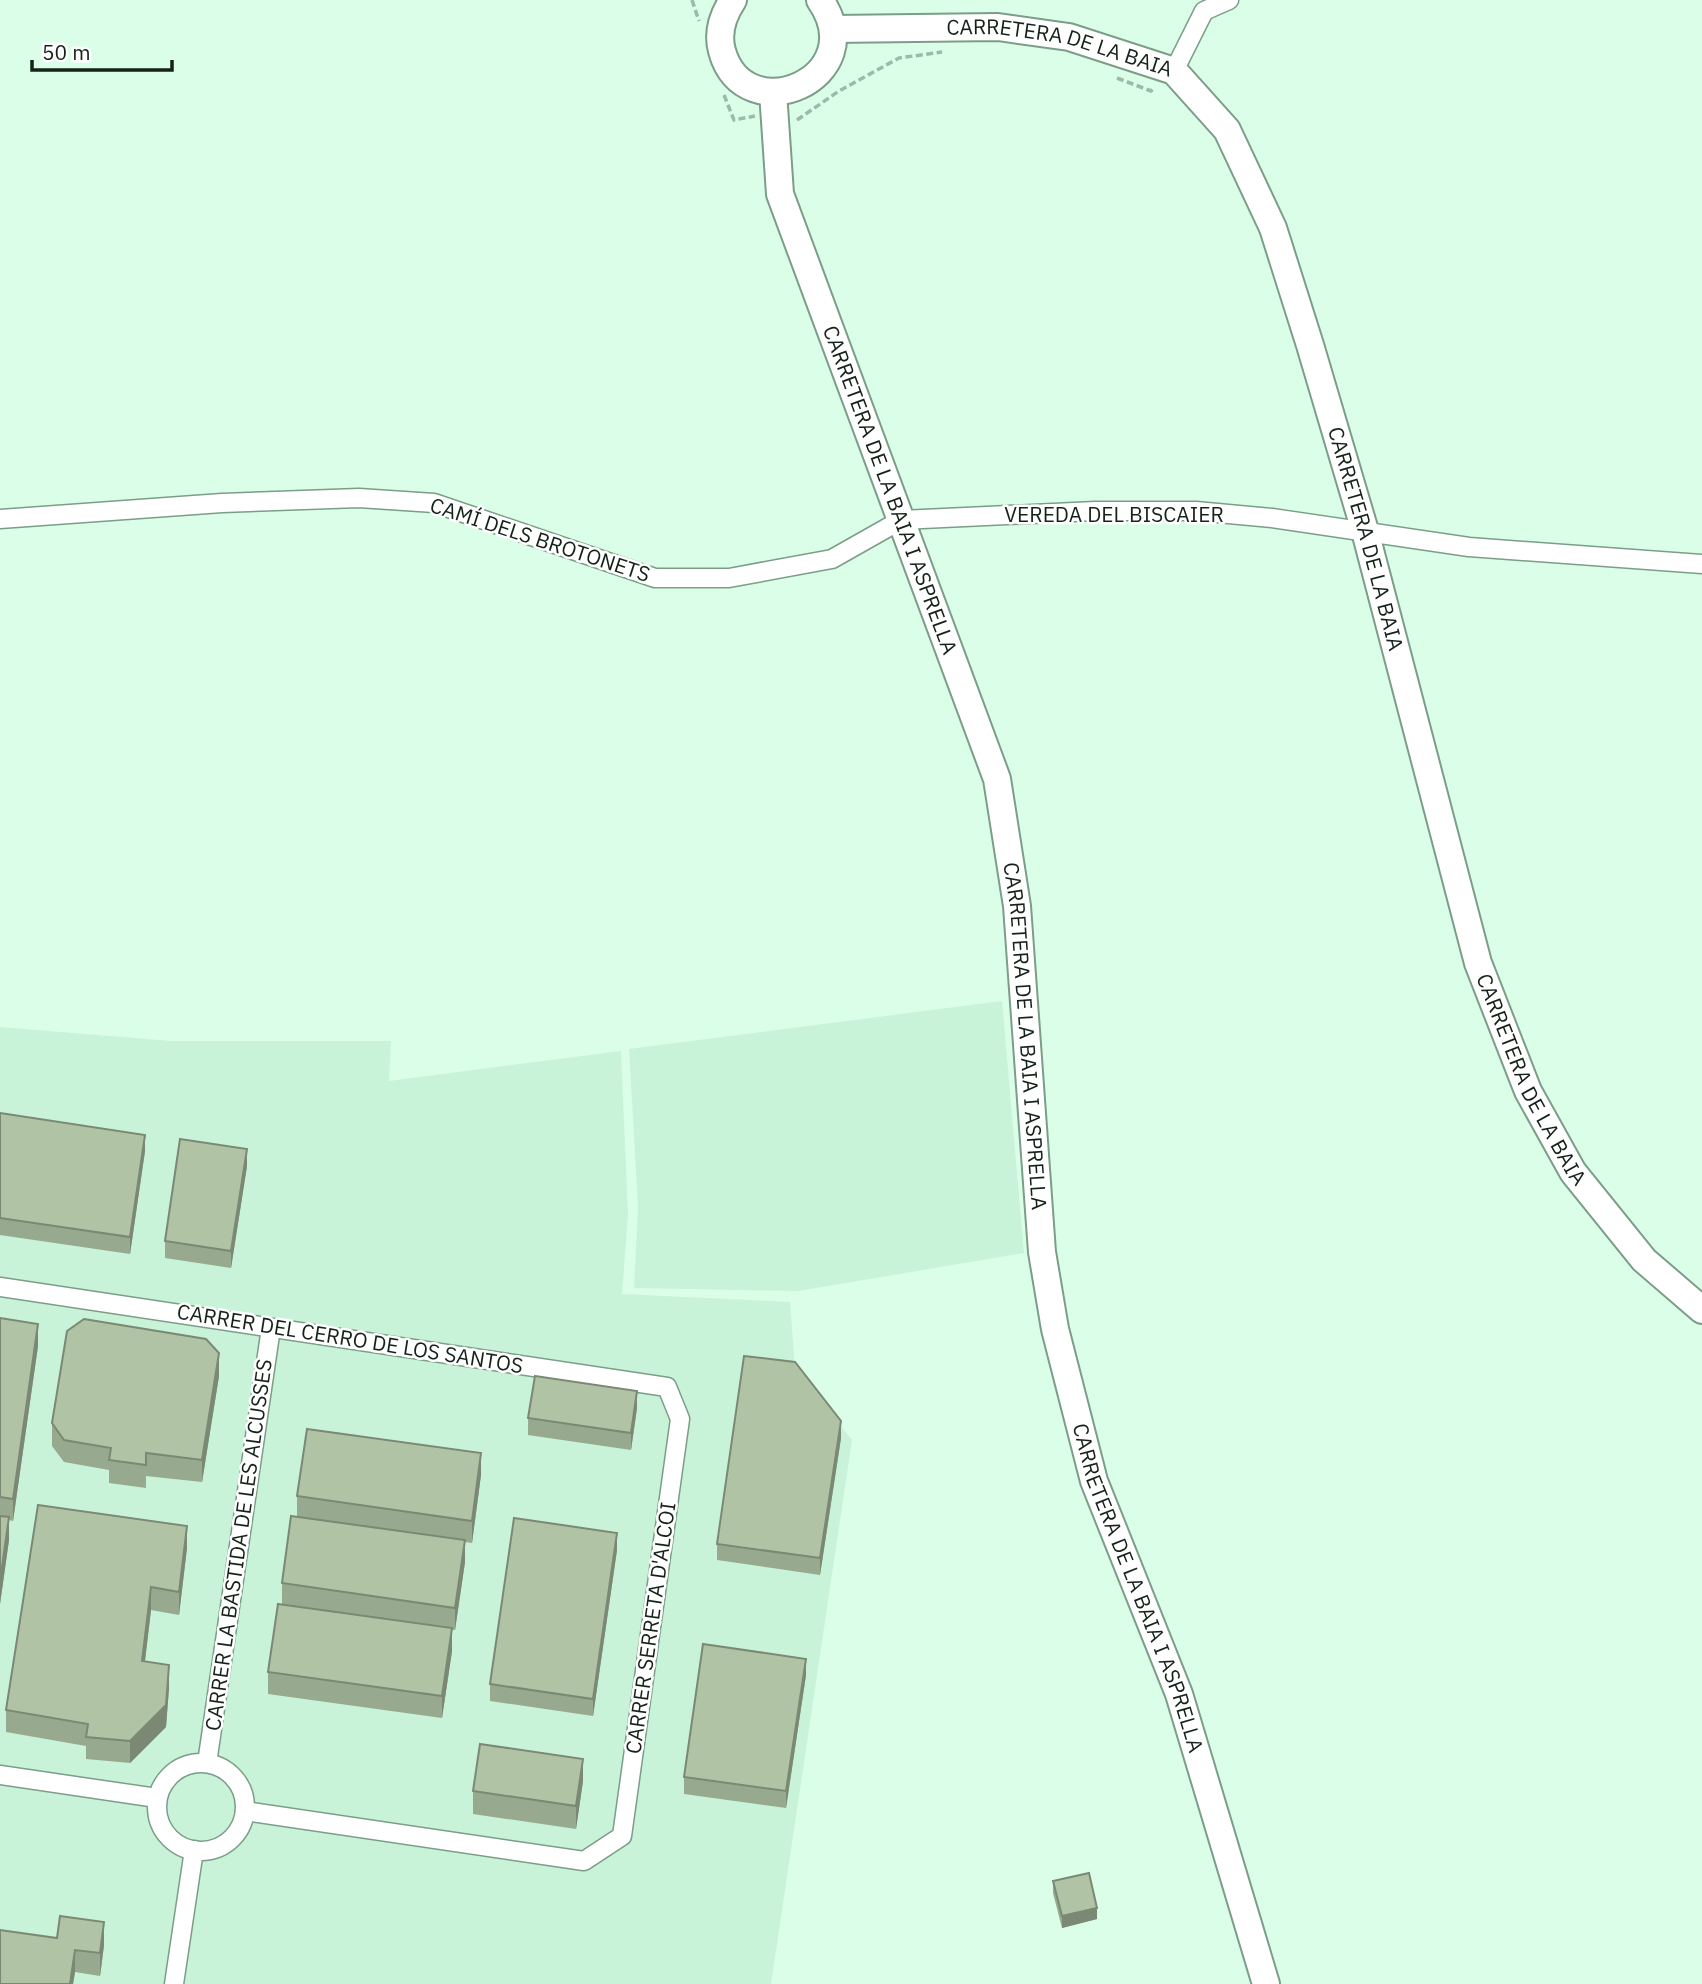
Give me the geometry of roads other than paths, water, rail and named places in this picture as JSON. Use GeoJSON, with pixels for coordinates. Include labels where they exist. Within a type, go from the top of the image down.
{"type":"FeatureCollection","features":[{"type":"Feature","properties":{"kind":"main road"},"geometry":{"type":"LineString","coordinates":[[732,1],[723,19],[720,36],[724,57],[745,83],[773,92],[794,90],[809,82],[821,71],[830,56],[833,29],[820,0]]}},
{"type":"Feature","properties":{"kind":"main road","name":"CARRETERA DE LA BAIA"},"geometry":{"type":"LineString","coordinates":[[833,29],[998,27],[1069,37],[1174,71],[1227,130],[1273,228],[1365,531],[1478,963],[1528,1091],[1573,1172],[1644,1260],[1702,1310]]}},
{"type":"Feature","properties":{"kind":"main road","name":"CARRETERA DE LA BAIA I ASPRELLA"},"geometry":{"type":"LineString","coordinates":[[773,92],[780,194],[997,779],[1017,906],[1042,1252],[1055,1329],[1094,1481],[1154,1627],[1202,1763],[1266,1984]]}},
{"type":"Feature","properties":{"kind":"street"},"geometry":{"type":"LineString","coordinates":[[1174,71],[1204,11],[1229,0]]}},
{"type":"Feature","properties":{"kind":"street","name":"CAMÍ DELS BROTONETS"},"geometry":{"type":"LineString","coordinates":[[0,519],[231,502],[359,498],[434,503],[655,578],[729,578],[832,559],[901,520]]}},
{"type":"Feature","properties":{"kind":"street","name":"VEREDA DEL BISCAIER"},"geometry":{"type":"LineString","coordinates":[[901,520],[1083,512],[1196,511],[1365,531],[1469,547],[1702,564]]}},
{"type":"Feature","properties":{"kind":"street","name":"CARRER DEL CERRO DE LOS SANTOS"},"geometry":{"type":"LineString","coordinates":[[0,1286],[667,1387],[680,1419]]}},
{"type":"Feature","properties":{"kind":"street","name":"CARRER LA BASTIDA DE LES ALCUSSES"},"geometry":{"type":"LineString","coordinates":[[206,1763],[271,1328]]}},
{"type":"Feature","properties":{"kind":"street","name":"CARRER SERRETA D'ALCOI"},"geometry":{"type":"LineString","coordinates":[[245,1811],[584,1861],[621,1836],[680,1419]]}},
{"type":"Feature","properties":{"kind":"street"},"geometry":{"type":"LineString","coordinates":[[206,1763],[222,1768],[234,1778],[244,1794],[245,1811],[240,1827],[228,1842],[213,1849],[194,1850],[168,1836],[158,1819],[157,1798],[168,1777],[186,1765],[206,1763]]}},
{"type":"Feature","properties":{"kind":"street"},"geometry":{"type":"LineString","coordinates":[[0,1775],[157,1798]]}},
{"type":"Feature","properties":{"kind":"street"},"geometry":{"type":"LineString","coordinates":[[174,1984],[194,1850]]}}]}
